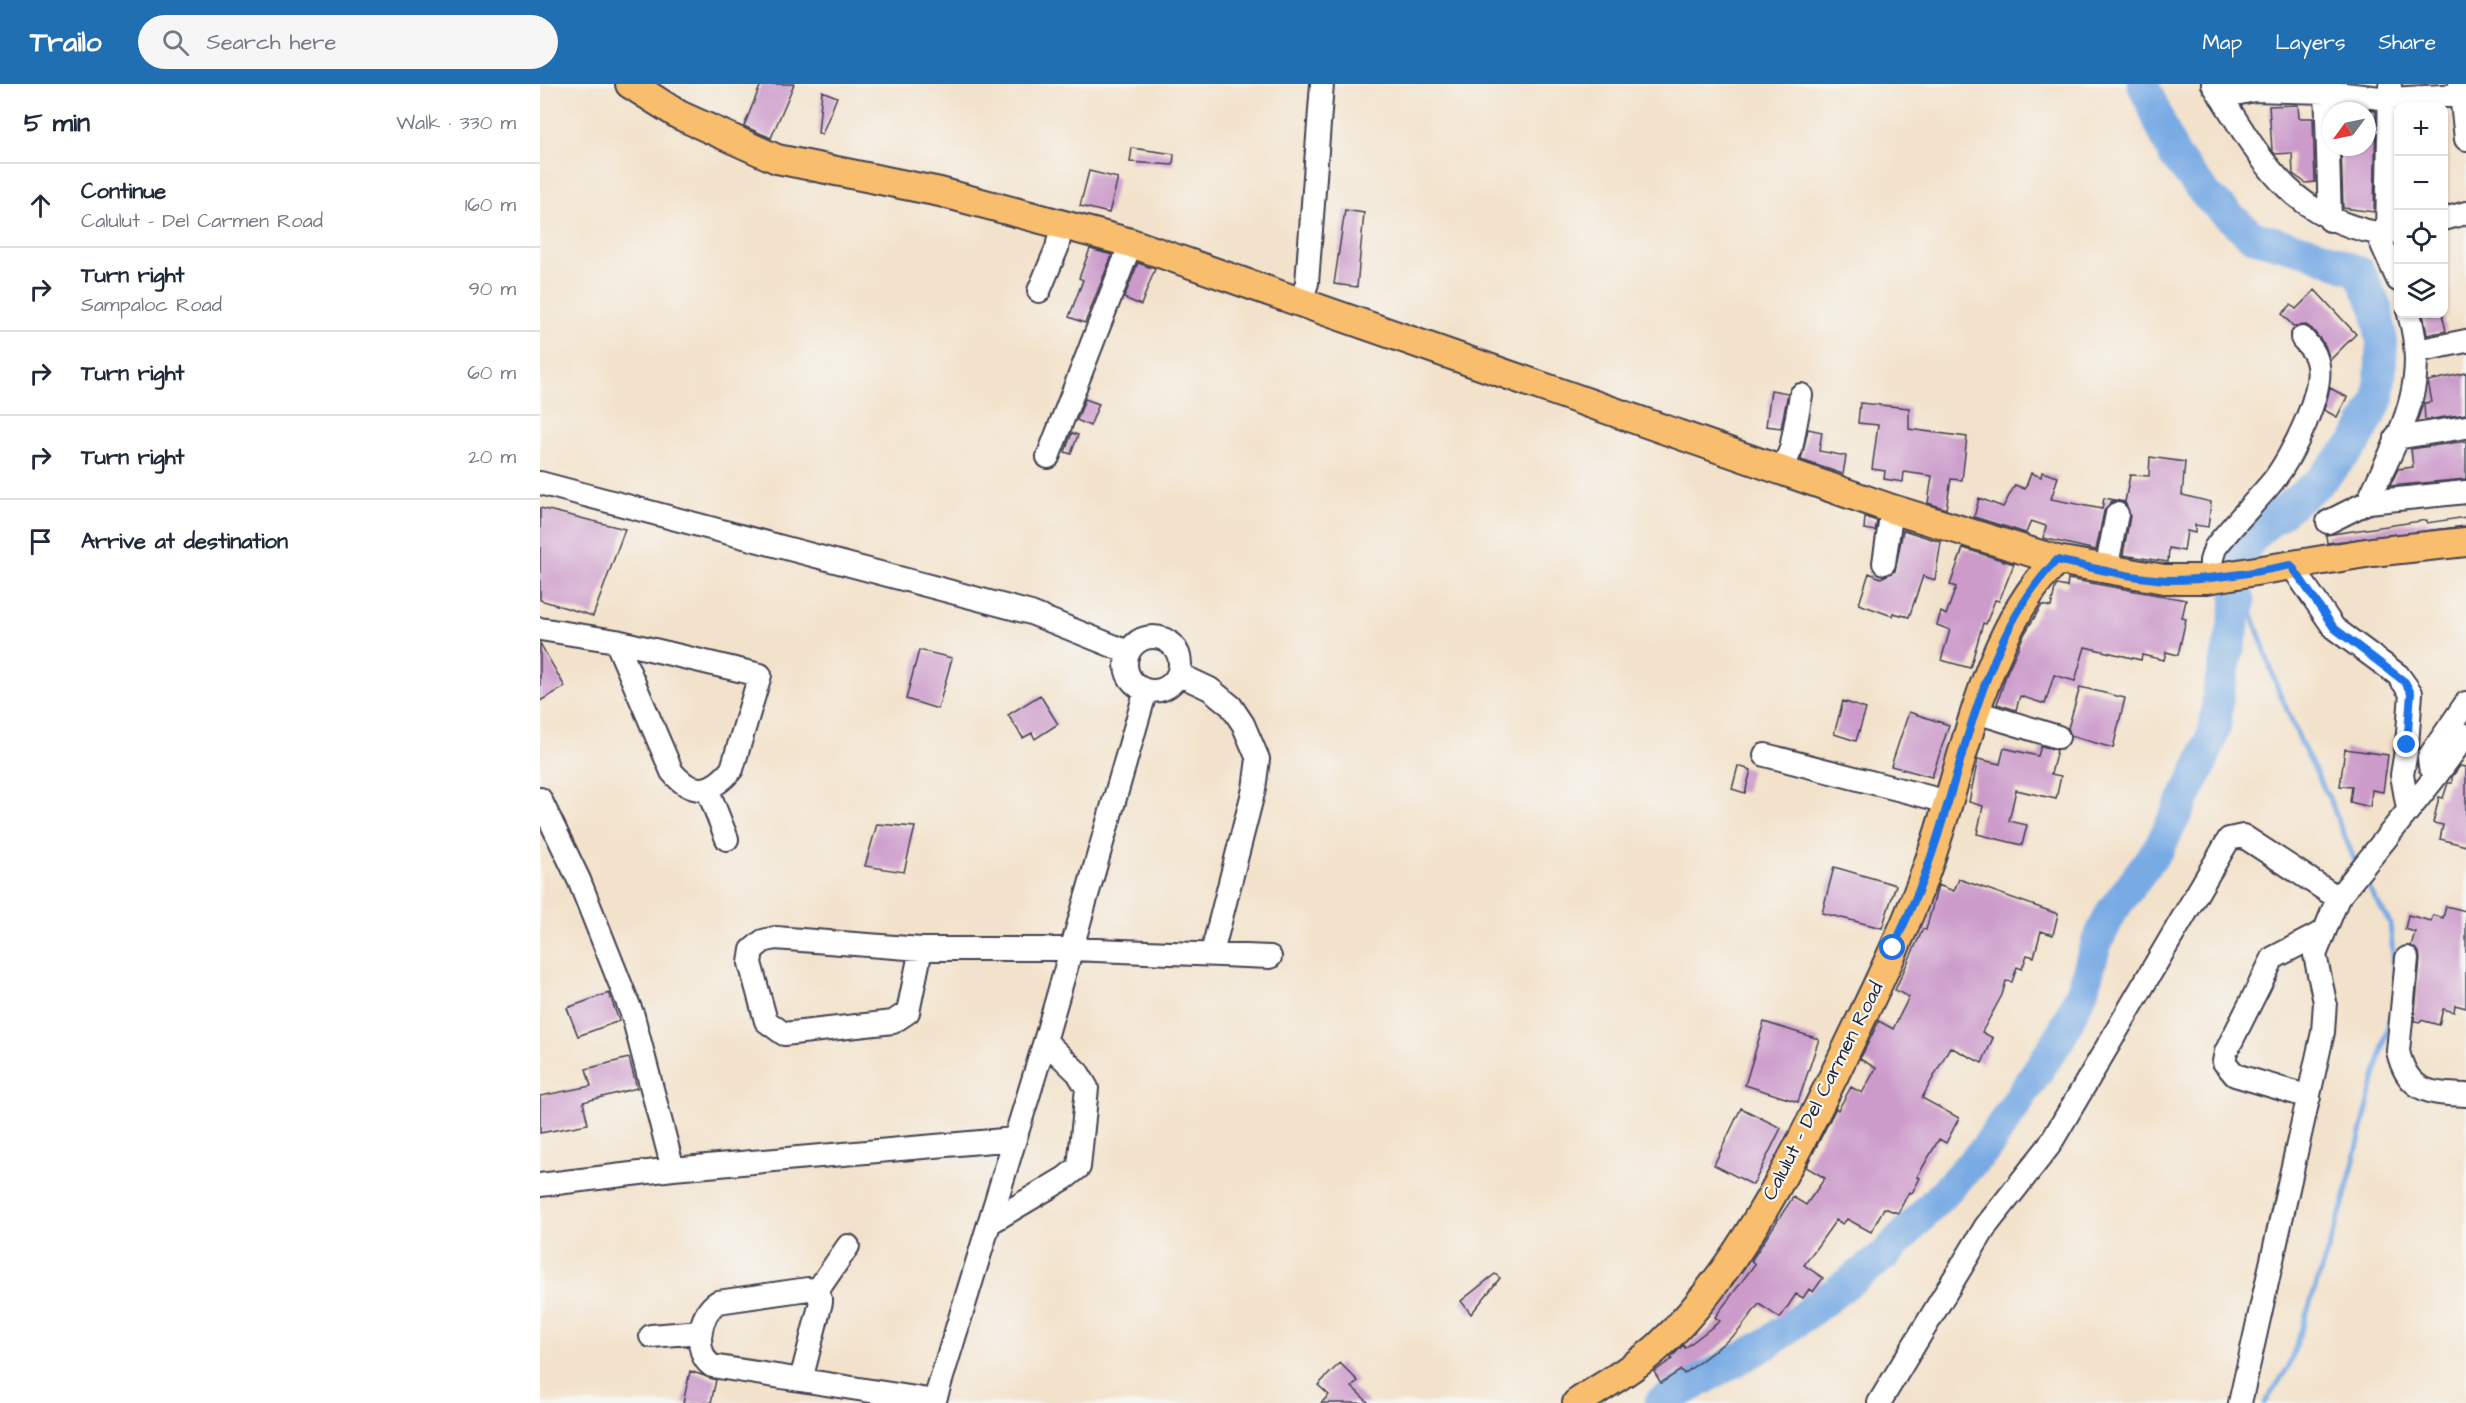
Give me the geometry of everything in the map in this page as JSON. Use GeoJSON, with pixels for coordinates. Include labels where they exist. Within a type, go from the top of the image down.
{"type":"FeatureCollection","features":[{"type":"Feature","properties":{"kind":"main road"},"geometry":{"type":"LineString","coordinates":[[630,84],[679,115],[777,159],[940,192],[1131,243],[1892,508],[2057,560],[2164,579],[2215,578],[2291,565],[2466,542]]}},
{"type":"Feature","properties":{"kind":"main road","name":"Calulut - Del Carmen Road"},"geometry":{"type":"LineString","coordinates":[[1577,1403],[1658,1347],[1712,1286],[1790,1164],[1868,1005],[1927,869],[1976,712],[1997,656],[2021,603],[2057,560]]}},
{"type":"Feature","properties":{"kind":"street"},"geometry":{"type":"LineString","coordinates":[[1301,302],[1307,283],[1322,84]]}},
{"type":"Feature","properties":{"kind":"street"},"geometry":{"type":"LineString","coordinates":[[2388,233],[2330,220],[2305,203],[2279,180],[2246,138],[2217,91],[2254,87],[2390,92],[2460,89],[2466,139]]}},
{"type":"Feature","properties":{"kind":"street"},"geometry":{"type":"LineString","coordinates":[[2326,88],[2330,220]]}},
{"type":"Feature","properties":{"kind":"street"},"geometry":{"type":"LineString","coordinates":[[2390,92],[2388,233],[2395,264]]}},
{"type":"Feature","properties":{"kind":"street"},"geometry":{"type":"LineString","coordinates":[[2448,218],[2466,213]]}},
{"type":"Feature","properties":{"kind":"street"},"geometry":{"type":"LineString","coordinates":[[1039,291],[1057,248],[1062,224]]}},
{"type":"Feature","properties":{"kind":"street"},"geometry":{"type":"LineString","coordinates":[[1048,457],[1131,243]]}},
{"type":"Feature","properties":{"kind":"street"},"geometry":{"type":"LineString","coordinates":[[2368,502],[2411,405],[2417,378],[2417,351],[2410,318]]}},
{"type":"Feature","properties":{"kind":"street"},"geometry":{"type":"LineString","coordinates":[[2215,578],[2211,561],[2216,548],[2283,467],[2305,420],[2318,375],[2315,355],[2302,338]]}},
{"type":"Feature","properties":{"kind":"street"},"geometry":{"type":"LineString","coordinates":[[2417,351],[2466,341]]}},
{"type":"Feature","properties":{"kind":"street"},"geometry":{"type":"LineString","coordinates":[[1782,470],[1791,449],[1801,395]]}},
{"type":"Feature","properties":{"kind":"street"},"geometry":{"type":"LineString","coordinates":[[2396,438],[2466,427]]}},
{"type":"Feature","properties":{"kind":"street"},"geometry":{"type":"LineString","coordinates":[[540,483],[1021,610],[1128,652]]}},
{"type":"Feature","properties":{"kind":"street"},"geometry":{"type":"LineString","coordinates":[[2328,522],[2368,502],[2466,492]]}},
{"type":"Feature","properties":{"kind":"street"},"geometry":{"type":"LineString","coordinates":[[1884,563],[1892,508]]}},
{"type":"Feature","properties":{"kind":"street"},"geometry":{"type":"LineString","coordinates":[[2106,570],[2117,514]]}},
{"type":"Feature","properties":{"kind":"street"},"geometry":{"type":"LineString","coordinates":[[2291,565],[2334,628],[2398,675],[2411,693],[2402,775],[2407,811]]}},
{"type":"Feature","properties":{"kind":"street"},"geometry":{"type":"LineString","coordinates":[[540,629],[616,641],[760,675],[732,769],[723,780],[707,788],[694,789],[682,784],[672,772],[616,641]]}},
{"type":"Feature","properties":{"kind":"street"},"geometry":{"type":"LineString","coordinates":[[1150,636],[1164,639],[1175,647],[1180,661],[1178,674],[1170,685],[1159,690],[1146,690],[1133,682],[1126,668],[1128,652],[1137,641],[1150,636]]}},
{"type":"Feature","properties":{"kind":"street"},"geometry":{"type":"LineString","coordinates":[[1178,674],[1210,689],[1231,706],[1243,724],[1258,759],[1254,789],[1212,952]]}},
{"type":"Feature","properties":{"kind":"street"},"geometry":{"type":"LineString","coordinates":[[801,1380],[821,1302],[817,1292],[808,1289],[718,1302],[709,1310],[701,1332],[700,1351],[704,1360],[712,1366],[935,1402],[1045,1041],[1146,690]]}},
{"type":"Feature","properties":{"kind":"street"},"geometry":{"type":"LineString","coordinates":[[2436,776],[2430,766],[2430,757],[2466,703]]}},
{"type":"Feature","properties":{"kind":"street"},"geometry":{"type":"LineString","coordinates":[[1976,712],[2058,737]]}},
{"type":"Feature","properties":{"kind":"street"},"geometry":{"type":"LineString","coordinates":[[2240,1403],[2324,1032],[2325,1002],[2315,955],[2323,932],[2342,894],[2466,735]]}},
{"type":"Feature","properties":{"kind":"street"},"geometry":{"type":"LineString","coordinates":[[1765,755],[1948,802]]}},
{"type":"Feature","properties":{"kind":"street"},"geometry":{"type":"LineString","coordinates":[[707,788],[727,839]]}},
{"type":"Feature","properties":{"kind":"street"},"geometry":{"type":"LineString","coordinates":[[540,799],[579,880],[633,1016],[673,1169]]}},
{"type":"Feature","properties":{"kind":"street"},"geometry":{"type":"LineString","coordinates":[[1880,1403],[1986,1226],[2049,1146],[2229,839],[2244,836],[2342,894]]}},
{"type":"Feature","properties":{"kind":"street"},"geometry":{"type":"LineString","coordinates":[[2309,1097],[2235,1075],[2224,1062],[2226,1052],[2273,958],[2323,932]]}},
{"type":"Feature","properties":{"kind":"street"},"geometry":{"type":"LineString","coordinates":[[921,949],[909,1012],[902,1018],[893,1022],[784,1034],[766,1022],[750,963],[742,947],[775,938],[921,949],[1212,952],[1270,957]]}},
{"type":"Feature","properties":{"kind":"street"},"geometry":{"type":"LineString","coordinates":[[2407,958],[2398,1051],[2401,1065],[2411,1080],[2430,1094],[2466,1095]]}},
{"type":"Feature","properties":{"kind":"street"},"geometry":{"type":"LineString","coordinates":[[991,1222],[1065,1178],[1079,1167],[1086,1088],[1078,1072],[1045,1041]]}},
{"type":"Feature","properties":{"kind":"street"},"geometry":{"type":"LineString","coordinates":[[540,1185],[673,1169],[1015,1139]]}},
{"type":"Feature","properties":{"kind":"street"},"geometry":{"type":"LineString","coordinates":[[817,1292],[848,1246]]}},
{"type":"Feature","properties":{"kind":"street"},"geometry":{"type":"LineString","coordinates":[[651,1335],[701,1332]]}},
{"type":"Feature","properties":{"kind":"building"},"geometry":{"type":"Polygon","coordinates":[[[761,84],[794,84],[771,138],[744,126],[761,84]]]}},
{"type":"Feature","properties":{"kind":"building"},"geometry":{"type":"Polygon","coordinates":[[[822,91],[837,97],[822,134],[818,133],[822,91]]]}},
{"type":"Feature","properties":{"kind":"building"},"geometry":{"type":"Polygon","coordinates":[[[2298,105],[2299,118],[2313,118],[2315,182],[2306,183],[2293,174],[2292,153],[2275,154],[2272,150],[2269,106],[2298,105]]]}},
{"type":"Feature","properties":{"kind":"building"},"geometry":{"type":"Polygon","coordinates":[[[1132,148],[1174,154],[1173,165],[1130,162],[1132,148]]]}},
{"type":"Feature","properties":{"kind":"building"},"geometry":{"type":"Polygon","coordinates":[[[2341,156],[2375,156],[2374,212],[2343,208],[2341,156]]]}},
{"type":"Feature","properties":{"kind":"building"},"geometry":{"type":"Polygon","coordinates":[[[1089,171],[1118,178],[1109,213],[1080,206],[1089,171]]]}},
{"type":"Feature","properties":{"kind":"building"},"geometry":{"type":"Polygon","coordinates":[[[1345,210],[1364,213],[1357,287],[1334,284],[1345,210]]]}},
{"type":"Feature","properties":{"kind":"building"},"geometry":{"type":"Polygon","coordinates":[[[1090,249],[1112,255],[1085,323],[1069,317],[1083,280],[1079,278],[1090,249]]]}},
{"type":"Feature","properties":{"kind":"building"},"geometry":{"type":"Polygon","coordinates":[[[1138,263],[1155,269],[1141,305],[1124,298],[1138,263]]]}},
{"type":"Feature","properties":{"kind":"building"},"geometry":{"type":"Polygon","coordinates":[[[2315,290],[2356,334],[2330,360],[2325,345],[2312,329],[2306,325],[2293,326],[2282,314],[2291,305],[2296,309],[2315,290]]]}},
{"type":"Feature","properties":{"kind":"building"},"geometry":{"type":"Polygon","coordinates":[[[2424,318],[2443,318],[2446,331],[2427,335],[2424,318]]]}},
{"type":"Feature","properties":{"kind":"building"},"geometry":{"type":"Polygon","coordinates":[[[2466,373],[2466,414],[2425,420],[2424,403],[2432,402],[2428,381],[2466,373]]]}},
{"type":"Feature","properties":{"kind":"building"},"geometry":{"type":"Polygon","coordinates":[[[2330,388],[2347,397],[2337,417],[2324,410],[2330,388]]]}},
{"type":"Feature","properties":{"kind":"building"},"geometry":{"type":"Polygon","coordinates":[[[1771,390],[1788,393],[1781,428],[1766,426],[1771,390]]]}},
{"type":"Feature","properties":{"kind":"building"},"geometry":{"type":"Polygon","coordinates":[[[1085,399],[1099,404],[1090,426],[1077,420],[1085,399]]]}},
{"type":"Feature","properties":{"kind":"building"},"geometry":{"type":"Polygon","coordinates":[[[1860,403],[1909,408],[1909,429],[1967,437],[1962,480],[1951,479],[1946,509],[1928,503],[1932,476],[1904,472],[1903,482],[1884,479],[1885,471],[1872,469],[1878,425],[1858,423],[1860,403]]]}},
{"type":"Feature","properties":{"kind":"building"},"geometry":{"type":"Polygon","coordinates":[[[1808,429],[1822,432],[1819,451],[1846,456],[1843,474],[1801,460],[1808,429]]]}},
{"type":"Feature","properties":{"kind":"building"},"geometry":{"type":"Polygon","coordinates":[[[1072,433],[1078,435],[1071,454],[1065,452],[1072,433]]]}},
{"type":"Feature","properties":{"kind":"building"},"geometry":{"type":"Polygon","coordinates":[[[2466,441],[2466,479],[2390,486],[2398,469],[2413,467],[2411,449],[2466,441]]]}},
{"type":"Feature","properties":{"kind":"building"},"geometry":{"type":"Polygon","coordinates":[[[2150,457],[2185,462],[2182,495],[2211,502],[2208,527],[2195,525],[2195,533],[2187,531],[2184,551],[2169,548],[2168,562],[2123,555],[2130,516],[2126,504],[2120,501],[2125,502],[2130,475],[2149,476],[2150,457]]]}},
{"type":"Feature","properties":{"kind":"building"},"geometry":{"type":"Polygon","coordinates":[[[2042,472],[2058,477],[2051,499],[2102,509],[2104,498],[2120,501],[2112,501],[2104,511],[2096,550],[2043,538],[2046,526],[2031,521],[2026,533],[1974,517],[1979,498],[2003,507],[2015,485],[2025,489],[2031,473],[2041,477],[2042,472]]]}},
{"type":"Feature","properties":{"kind":"building"},"geometry":{"type":"Polygon","coordinates":[[[540,508],[625,529],[593,616],[540,600],[540,508]]]}},
{"type":"Feature","properties":{"kind":"building"},"geometry":{"type":"Polygon","coordinates":[[[1865,517],[1877,521],[1875,531],[1864,529],[1865,517]]]}},
{"type":"Feature","properties":{"kind":"building"},"geometry":{"type":"Polygon","coordinates":[[[2466,517],[2466,526],[2327,543],[2326,535],[2427,520],[2427,523],[2466,517]]]}},
{"type":"Feature","properties":{"kind":"building"},"geometry":{"type":"Polygon","coordinates":[[[1903,530],[1941,542],[1935,580],[1923,576],[1909,617],[1893,613],[1892,616],[1859,604],[1869,573],[1881,578],[1895,571],[1903,530]]]}},
{"type":"Feature","properties":{"kind":"building"},"geometry":{"type":"Polygon","coordinates":[[[1963,548],[2014,564],[1999,601],[1995,600],[1986,624],[1983,623],[1970,668],[1941,660],[1950,630],[1937,625],[1941,612],[1946,615],[1956,587],[1950,585],[1963,548]]]}},
{"type":"Feature","properties":{"kind":"building"},"geometry":{"type":"Polygon","coordinates":[[[2068,579],[2186,600],[2182,618],[2186,619],[2178,655],[2166,652],[2164,660],[2142,655],[2141,660],[2085,647],[2075,681],[2054,675],[2045,704],[2020,696],[2016,710],[1997,704],[2007,672],[2025,633],[2042,605],[2051,607],[2057,585],[2067,587],[2068,579]]]}},
{"type":"Feature","properties":{"kind":"building"},"geometry":{"type":"Polygon","coordinates":[[[540,643],[565,687],[540,701],[540,643]]]}},
{"type":"Feature","properties":{"kind":"building"},"geometry":{"type":"Polygon","coordinates":[[[919,650],[952,658],[938,709],[906,699],[919,650]]]}},
{"type":"Feature","properties":{"kind":"building"},"geometry":{"type":"Polygon","coordinates":[[[2080,687],[2125,698],[2113,748],[2071,736],[2068,728],[2080,687]]]}},
{"type":"Feature","properties":{"kind":"building"},"geometry":{"type":"Polygon","coordinates":[[[1040,695],[1058,724],[1035,739],[1032,733],[1023,738],[1008,715],[1040,695]]]}},
{"type":"Feature","properties":{"kind":"building"},"geometry":{"type":"Polygon","coordinates":[[[1843,701],[1866,709],[1856,741],[1834,734],[1843,701]]]}},
{"type":"Feature","properties":{"kind":"building"},"geometry":{"type":"Polygon","coordinates":[[[1909,712],[1949,725],[1932,777],[1891,766],[1909,712]]]}},
{"type":"Feature","properties":{"kind":"building"},"geometry":{"type":"Polygon","coordinates":[[[2041,746],[2057,750],[2051,774],[2061,776],[2056,799],[2016,790],[2009,821],[2027,825],[2022,845],[1977,834],[1983,806],[1969,802],[1978,759],[2000,764],[2004,748],[2038,756],[2041,746]]]}},
{"type":"Feature","properties":{"kind":"building"},"geometry":{"type":"Polygon","coordinates":[[[2345,749],[2388,755],[2383,792],[2372,790],[2370,807],[2350,802],[2352,787],[2340,786],[2345,749]]]}},
{"type":"Feature","properties":{"kind":"building"},"geometry":{"type":"Polygon","coordinates":[[[1738,766],[1751,770],[1745,793],[1732,789],[1738,766]]]}},
{"type":"Feature","properties":{"kind":"building"},"geometry":{"type":"Polygon","coordinates":[[[2460,766],[2466,767],[2466,846],[2440,839],[2443,825],[2433,823],[2439,797],[2443,798],[2448,783],[2452,783],[2452,777],[2460,766]]]}},
{"type":"Feature","properties":{"kind":"building"},"geometry":{"type":"Polygon","coordinates":[[[877,824],[915,827],[904,872],[865,866],[877,824]]]}},
{"type":"Feature","properties":{"kind":"building"},"geometry":{"type":"Polygon","coordinates":[[[1834,867],[1896,885],[1882,928],[1822,913],[1834,867]]]}},
{"type":"Feature","properties":{"kind":"building"},"geometry":{"type":"Polygon","coordinates":[[[1959,879],[2058,914],[2053,935],[2041,931],[2034,957],[2027,955],[2022,969],[2017,967],[2012,982],[2006,981],[2002,995],[1982,1032],[1993,1038],[1982,1063],[1950,1047],[1922,1098],[1959,1118],[1946,1143],[1939,1139],[1917,1177],[1920,1178],[1912,1193],[1909,1192],[1898,1213],[1884,1208],[1871,1232],[1847,1219],[1843,1224],[1836,1220],[1804,1265],[1823,1278],[1813,1292],[1809,1289],[1803,1298],[1796,1294],[1780,1318],[1759,1304],[1737,1333],[1684,1374],[1681,1370],[1661,1383],[1654,1372],[1672,1359],[1683,1345],[1685,1348],[1720,1321],[1715,1317],[1755,1264],[1751,1261],[1793,1197],[1806,1205],[1825,1178],[1806,1167],[1836,1108],[1838,1110],[1851,1087],[1862,1093],[1876,1068],[1860,1059],[1879,1021],[1893,1029],[1909,997],[1895,990],[1923,929],[1926,930],[1938,885],[1954,891],[1959,879]]]}},
{"type":"Feature","properties":{"kind":"building"},"geometry":{"type":"Polygon","coordinates":[[[2446,906],[2466,911],[2466,1008],[2455,1005],[2454,1012],[2443,1009],[2439,1025],[2421,1020],[2420,1022],[2414,1021],[2420,959],[2419,952],[2411,946],[2415,932],[2405,929],[2408,915],[2431,921],[2433,915],[2443,918],[2446,906]]]}},
{"type":"Feature","properties":{"kind":"building"},"geometry":{"type":"Polygon","coordinates":[[[609,993],[619,1021],[578,1036],[567,1008],[609,993]]]}},
{"type":"Feature","properties":{"kind":"building"},"geometry":{"type":"Polygon","coordinates":[[[1764,1022],[1819,1039],[1798,1102],[1745,1085],[1764,1022]]]}},
{"type":"Feature","properties":{"kind":"building"},"geometry":{"type":"Polygon","coordinates":[[[629,1058],[637,1088],[583,1102],[588,1124],[540,1133],[540,1096],[591,1086],[586,1069],[629,1058]]]}},
{"type":"Feature","properties":{"kind":"building"},"geometry":{"type":"Polygon","coordinates":[[[1741,1108],[1781,1128],[1753,1185],[1714,1165],[1741,1108]]]}},
{"type":"Feature","properties":{"kind":"building"},"geometry":{"type":"Polygon","coordinates":[[[1495,1274],[1500,1278],[1471,1314],[1461,1301],[1495,1274]]]}},
{"type":"Feature","properties":{"kind":"building"},"geometry":{"type":"Polygon","coordinates":[[[1340,1363],[1358,1381],[1352,1387],[1369,1403],[1321,1403],[1329,1395],[1318,1385],[1340,1363]]]}},
{"type":"Feature","properties":{"kind":"building"},"geometry":{"type":"Polygon","coordinates":[[[690,1371],[716,1380],[711,1403],[683,1403],[690,1371]]]}},
{"type":"Feature","properties":{"kind":"waterway"},"geometry":{"type":"LineString","coordinates":[[1660,1403],[1768,1343],[1886,1254],[1987,1147],[2061,1036],[2083,989],[2096,944],[2112,911],[2160,846],[2202,763],[2215,727],[2219,689],[2237,606],[2238,557],[2258,531],[2319,482],[2356,442],[2379,398],[2382,343],[2377,309],[2359,272],[2314,253],[2252,236],[2207,196],[2174,155],[2143,84]]}},
{"type":"Feature","properties":{"kind":"waterway"},"geometry":{"type":"LineString","coordinates":[[2247,581],[2253,599],[2252,614],[2278,689],[2304,749],[2330,800],[2356,864]]}},
{"type":"Feature","properties":{"kind":"waterway"},"geometry":{"type":"LineString","coordinates":[[2363,878],[2390,923],[2395,975]]}},
{"type":"Feature","properties":{"kind":"waterway"},"geometry":{"type":"LineString","coordinates":[[2265,1403],[2289,1366],[2342,1208],[2391,1014]]}},
{"type":"Feature","properties":{"kind":"route"},"geometry":{"type":"LineString","coordinates":[[1893,948],[1927,869],[1976,712],[1997,656],[2021,603],[2043,573],[2057,560],[2173,580],[2211,579],[2291,565],[2334,628],[2405,682],[2411,693],[2407,745]]}}]}
